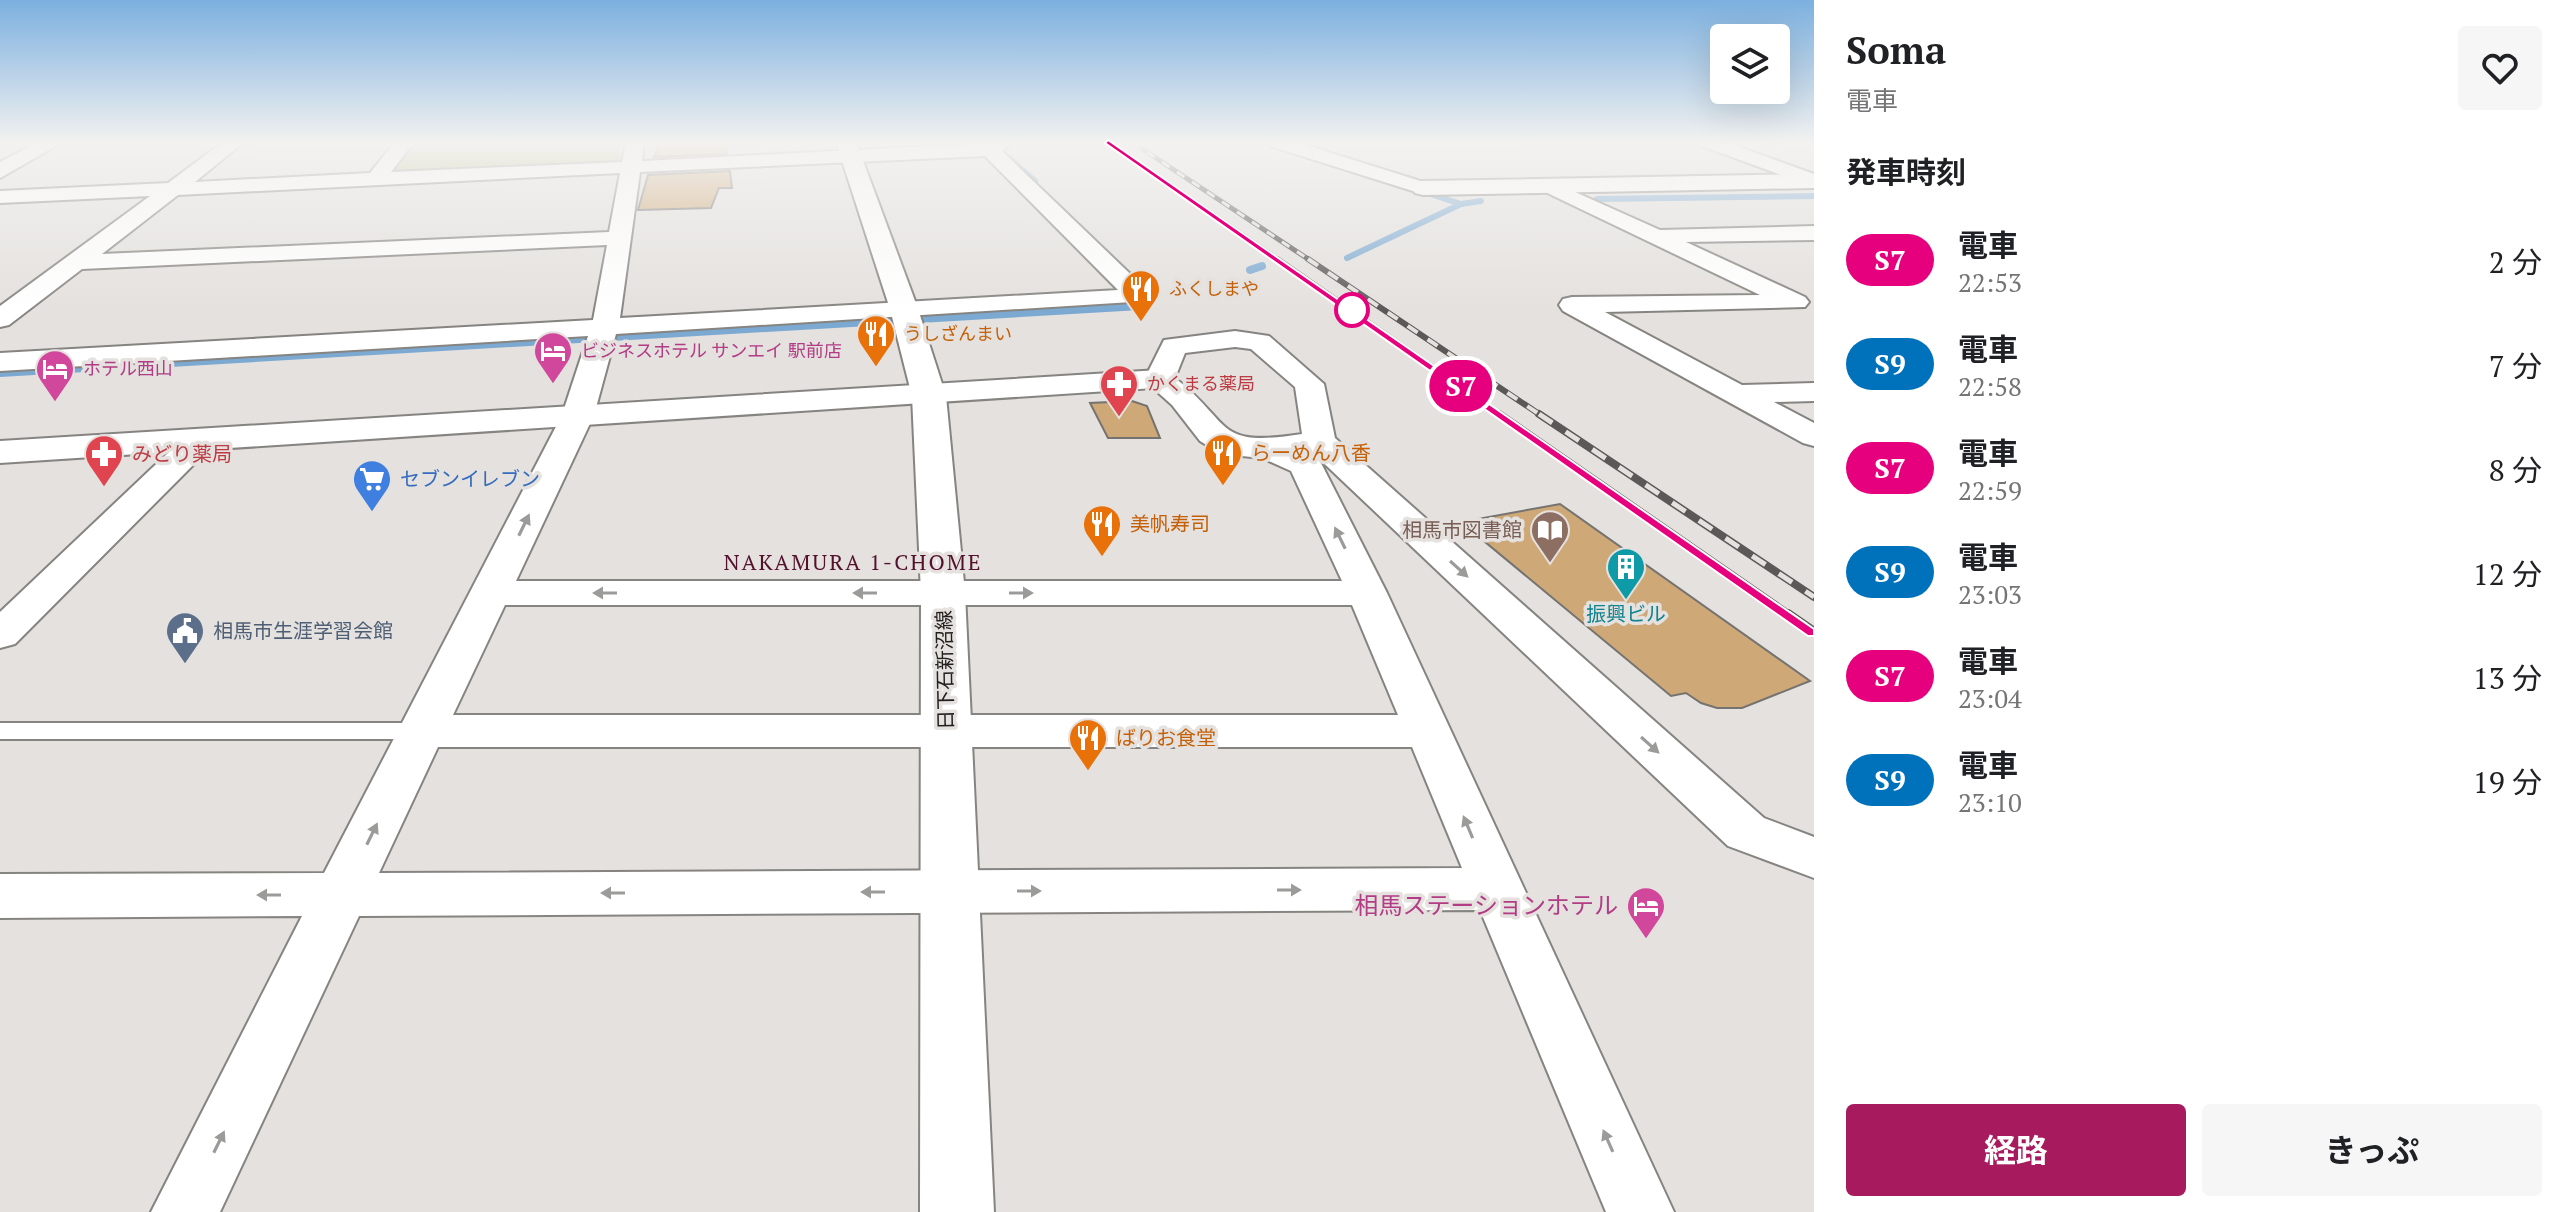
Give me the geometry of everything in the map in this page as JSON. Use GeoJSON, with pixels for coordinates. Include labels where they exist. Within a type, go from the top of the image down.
{"type":"FeatureCollection","features":[{"type":"Feature","properties":{"kind":"street"},"geometry":{"type":"LineString","coordinates":[[0,319],[160,199]]}},
{"type":"Feature","properties":{"kind":"street"},"geometry":{"type":"LineString","coordinates":[[185,1212],[578,415],[602,333],[625,199]]}},
{"type":"Feature","properties":{"kind":"street","name":"日下石新沼線"},"geometry":{"type":"LineString","coordinates":[[866,199],[906,316],[929,396],[943,593],[957,1212]]}},
{"type":"Feature","properties":{"kind":"street"},"geometry":{"type":"LineString","coordinates":[[1045,199],[1157,319],[1159,380]]}},
{"type":"Feature","properties":{"kind":"street"},"geometry":{"type":"LineString","coordinates":[[1575,199],[1805,302]]}},
{"type":"Feature","properties":{"kind":"street"},"geometry":{"type":"LineString","coordinates":[[1653,235],[1814,233]]}},
{"type":"Feature","properties":{"kind":"street"},"geometry":{"type":"LineString","coordinates":[[76,262],[619,238]]}},
{"type":"Feature","properties":{"kind":"street"},"geometry":{"type":"LineString","coordinates":[[1805,302],[1572,305],[1814,436]]}},
{"type":"Feature","properties":{"kind":"street"},"geometry":{"type":"LineString","coordinates":[[0,362],[906,316],[1157,319],[1259,342],[1309,384],[1319,441],[1746,832],[1814,858]]}},
{"type":"Feature","properties":{"kind":"street"},"geometry":{"type":"LineString","coordinates":[[0,452],[1159,380],[1183,399],[1211,434],[1233,447],[1268,449],[1319,441]]}},
{"type":"Feature","properties":{"kind":"street"},"geometry":{"type":"LineString","coordinates":[[1736,394],[1814,392]]}},
{"type":"Feature","properties":{"kind":"street"},"geometry":{"type":"LineString","coordinates":[[0,635],[200,440]]}},
{"type":"Feature","properties":{"kind":"street"},"geometry":{"type":"LineString","coordinates":[[1268,449],[1305,465],[1367,593],[1640,1212]]}},
{"type":"Feature","properties":{"kind":"street"},"geometry":{"type":"LineString","coordinates":[[491,593],[1367,593]]}},
{"type":"Feature","properties":{"kind":"street"},"geometry":{"type":"LineString","coordinates":[[422,731],[1427,731]]}},
{"type":"Feature","properties":{"kind":"street"},"geometry":{"type":"LineString","coordinates":[[0,896],[1495,889]]}},
{"type":"Feature","properties":{"kind":"lane"},"geometry":{"type":"LineString","coordinates":[[0,731],[422,731]]}},
{"type":"Feature","properties":{"kind":"building"},"geometry":{"type":"Polygon","coordinates":[[[641,199],[715,199],[711,208],[638,210],[641,199]]]}},
{"type":"Feature","properties":{"kind":"building"},"geometry":{"type":"Polygon","coordinates":[[[1132,401],[1147,406],[1160,438],[1108,438],[1090,403],[1132,401]]]}},
{"type":"Feature","properties":{"kind":"building","name":"振興ビル"},"geometry":{"type":"Polygon","coordinates":[[[1560,504],[1810,681],[1742,708],[1717,708],[1701,703],[1686,693],[1671,696],[1461,522],[1560,504]]]}},
{"type":"Feature","properties":{"kind":"waterway"},"geometry":{"type":"LineString","coordinates":[[1444,199],[1461,204]]}},
{"type":"Feature","properties":{"kind":"waterway"},"geometry":{"type":"LineString","coordinates":[[1597,199],[1629,199]]}},
{"type":"Feature","properties":{"kind":"waterway"},"geometry":{"type":"LineString","coordinates":[[1461,204],[1481,201]]}},
{"type":"Feature","properties":{"kind":"waterway"},"geometry":{"type":"LineString","coordinates":[[1347,258],[1461,204]]}},
{"type":"Feature","properties":{"kind":"waterway"},"geometry":{"type":"LineString","coordinates":[[1250,270],[1262,266]]}},
{"type":"Feature","properties":{"kind":"waterway"},"geometry":{"type":"LineString","coordinates":[[0,373],[1140,306]]}},
{"type":"Feature","properties":{"kind":"railway"},"geometry":{"type":"LineString","coordinates":[[1190,199],[1280,261]]}},
{"type":"Feature","properties":{"kind":"railway"},"geometry":{"type":"LineString","coordinates":[[1217,199],[1309,260]]}},
{"type":"Feature","properties":{"kind":"railway"},"geometry":{"type":"LineString","coordinates":[[1277,259],[1502,416]]}},
{"type":"Feature","properties":{"kind":"railway"},"geometry":{"type":"LineString","coordinates":[[1309,260],[1541,416]]}},
{"type":"Feature","properties":{"kind":"railway"},"geometry":{"type":"LineString","coordinates":[[1499,414],[1791,616]]}},
{"type":"Feature","properties":{"kind":"railway"},"geometry":{"type":"LineString","coordinates":[[1541,416],[1814,597]]}},
{"type":"Feature","properties":{"kind":"railway"},"geometry":{"type":"LineString","coordinates":[[1788,614],[1814,632]]}},
{"type":"Feature","properties":{"kind":"train","name":"S7"},"geometry":{"type":"LineString","coordinates":[[1190,199],[1814,632]]}},
{"type":"Feature","properties":{"kind":"place","name":"ふくしまや"},"geometry":{"type":"Point","coordinates":[1141,323]}},
{"type":"Feature","properties":{"kind":"place","name":"うしざんまい"},"geometry":{"type":"Point","coordinates":[876,368]}},
{"type":"Feature","properties":{"kind":"place","name":"ビジネスホテル サンエイ 駅前店"},"geometry":{"type":"Point","coordinates":[553,385]}},
{"type":"Feature","properties":{"kind":"place","name":"ホテル西山"},"geometry":{"type":"Point","coordinates":[55,403]}},
{"type":"Feature","properties":{"kind":"place","name":"かくまる薬局"},"geometry":{"type":"Point","coordinates":[1119,418]}},
{"type":"Feature","properties":{"kind":"place","name":"らーめん八香"},"geometry":{"type":"Point","coordinates":[1223,487]}},
{"type":"Feature","properties":{"kind":"place","name":"みどり薬局"},"geometry":{"type":"Point","coordinates":[104,488]}},
{"type":"Feature","properties":{"kind":"place","name":"セブンイレブン"},"geometry":{"type":"Point","coordinates":[372,513]}},
{"type":"Feature","properties":{"kind":"place","name":"美帆寿司"},"geometry":{"type":"Point","coordinates":[1102,558]}},
{"type":"Feature","properties":{"kind":"place","name":"相馬市図書館"},"geometry":{"type":"Point","coordinates":[1550,564]}},
{"type":"Feature","properties":{"kind":"place","name":"振興ビル"},"geometry":{"type":"Point","coordinates":[1626,601]}},
{"type":"Feature","properties":{"kind":"place","name":"相馬市生涯学習会館"},"geometry":{"type":"Point","coordinates":[185,665]}},
{"type":"Feature","properties":{"kind":"place","name":"ばりお食堂"},"geometry":{"type":"Point","coordinates":[1088,772]}},
{"type":"Feature","properties":{"kind":"place","name":"相馬ステーションホテル"},"geometry":{"type":"Point","coordinates":[1646,940]}},
{"type":"Feature","properties":{"kind":"district","name":"NAKAMURA 1-CHOME"},"geometry":{"type":"Point","coordinates":[853,562]}}]}
